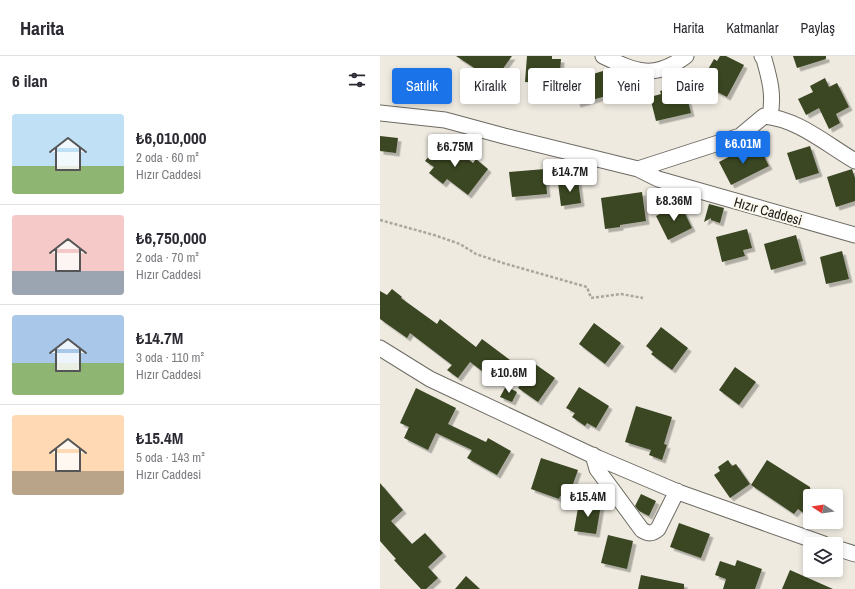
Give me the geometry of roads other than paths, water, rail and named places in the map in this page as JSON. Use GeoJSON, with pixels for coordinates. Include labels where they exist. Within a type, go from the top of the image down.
{"type":"FeatureCollection","features":[{"type":"Feature","properties":{"kind":"street"},"geometry":{"type":"LineString","coordinates":[[603,56],[637,71],[657,71],[676,63],[686,56]]}},
{"type":"Feature","properties":{"kind":"street"},"geometry":{"type":"LineString","coordinates":[[762,56],[771,84],[773,102],[770,116]]}},
{"type":"Feature","properties":{"kind":"street","name":"Hızır Caddesi"},"geometry":{"type":"LineString","coordinates":[[380,113],[445,120],[638,169],[658,179],[855,234]]}},
{"type":"Feature","properties":{"kind":"street"},"geometry":{"type":"LineString","coordinates":[[638,169],[740,136],[764,116],[775,117],[812,133],[855,161]]}},
{"type":"Feature","properties":{"kind":"street"},"geometry":{"type":"LineString","coordinates":[[380,348],[430,379],[593,455],[677,491],[805,537]]}},
{"type":"Feature","properties":{"kind":"street"},"geometry":{"type":"LineString","coordinates":[[593,455],[597,469],[642,530],[648,534],[654,533],[658,529],[677,491]]}},
{"type":"Feature","properties":{"kind":"street"},"geometry":{"type":"LineString","coordinates":[[843,550],[855,554]]}}]}
